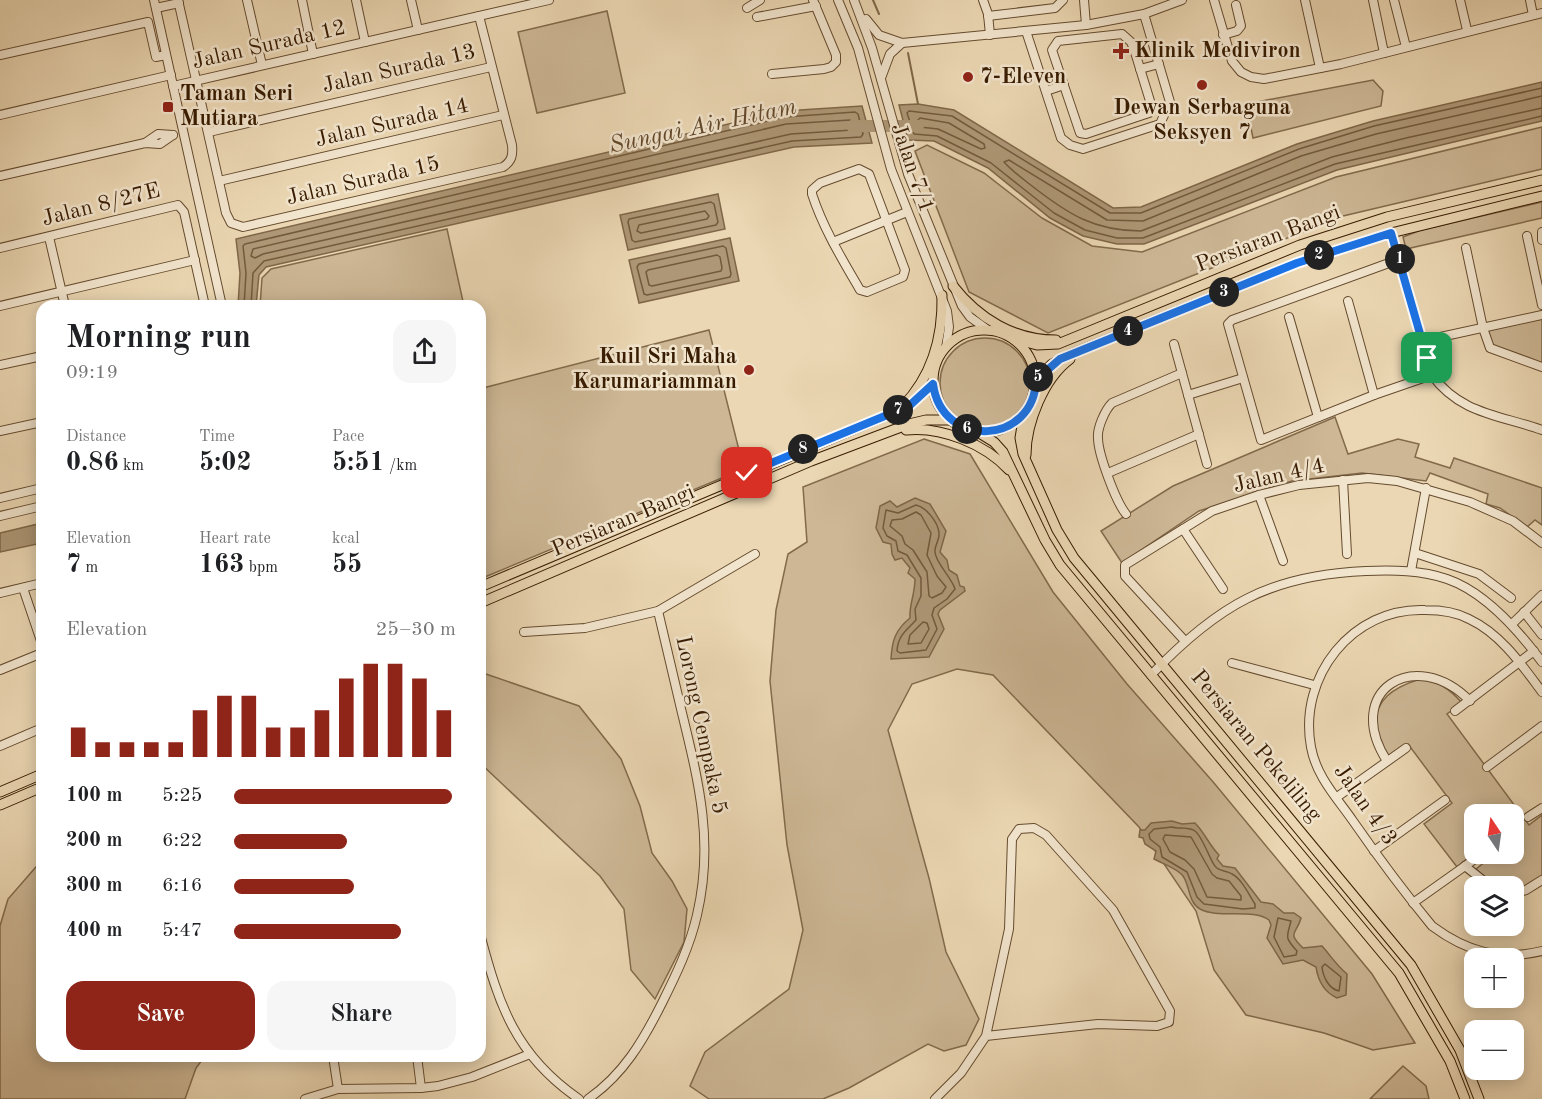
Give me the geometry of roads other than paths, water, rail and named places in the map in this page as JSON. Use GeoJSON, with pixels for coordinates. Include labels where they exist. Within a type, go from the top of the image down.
{"type":"FeatureCollection","features":[{"type":"Feature","properties":{"kind":"main road","name":"Persiaran Bangi"},"geometry":{"type":"LineString","coordinates":[[1014,339],[1042,346],[1054,345],[1300,245],[1386,217],[1542,180]]}},
{"type":"Feature","properties":{"kind":"main road","name":"Persiaran Bangi"},"geometry":{"type":"LineString","coordinates":[[1036,380],[1052,364],[1297,263],[1391,233],[1542,196]]}},
{"type":"Feature","properties":{"kind":"main road"},"geometry":{"type":"LineString","coordinates":[[953,286],[976,312],[999,326],[1032,338],[1073,339]]}},
{"type":"Feature","properties":{"kind":"main road"},"geometry":{"type":"LineString","coordinates":[[899,410],[920,386],[930,365],[940,332],[942,295]]}},
{"type":"Feature","properties":{"kind":"main road"},"geometry":{"type":"LineString","coordinates":[[988,330],[1014,339],[1028,353],[1036,380],[1034,395],[1024,414],[1002,429],[976,431],[951,420],[940,406],[933,384],[936,364],[946,347],[968,332],[988,330]]}},
{"type":"Feature","properties":{"kind":"main road"},"geometry":{"type":"LineString","coordinates":[[1027,464],[1029,429],[1047,384],[1059,367],[1093,346]]}},
{"type":"Feature","properties":{"kind":"main road","name":"Persiaran Bangi"},"geometry":{"type":"LineString","coordinates":[[486,584],[899,410],[918,400],[933,384]]}},
{"type":"Feature","properties":{"kind":"main road","name":"Persiaran Pekeliling"},"geometry":{"type":"LineString","coordinates":[[1024,414],[1020,441],[1027,464],[1057,530],[1074,558],[1411,965],[1461,1050],[1479,1099]]}},
{"type":"Feature","properties":{"kind":"main road","name":"Persiaran Bangi"},"geometry":{"type":"LineString","coordinates":[[486,600],[811,461],[920,421],[951,420]]}},
{"type":"Feature","properties":{"kind":"main road"},"geometry":{"type":"LineString","coordinates":[[888,432],[925,429],[946,434],[994,456],[1015,477]]}},
{"type":"Feature","properties":{"kind":"main road","name":"Persiaran Pekeliling"},"geometry":{"type":"LineString","coordinates":[[976,431],[1001,448],[1045,540],[1060,565],[1398,973],[1450,1061],[1465,1099]]}},
{"type":"Feature","properties":{"kind":"main road"},"geometry":{"type":"LineString","coordinates":[[0,792],[36,777]]}},
{"type":"Feature","properties":{"kind":"main road"},"geometry":{"type":"LineString","coordinates":[[0,805],[36,790]]}},
{"type":"Feature","properties":{"kind":"street"},"geometry":{"type":"LineString","coordinates":[[247,0],[262,65]]}},
{"type":"Feature","properties":{"kind":"street"},"geometry":{"type":"LineString","coordinates":[[302,0],[313,54]]}},
{"type":"Feature","properties":{"kind":"street"},"geometry":{"type":"LineString","coordinates":[[356,0],[365,42]]}},
{"type":"Feature","properties":{"kind":"street"},"geometry":{"type":"LineString","coordinates":[[411,0],[418,30]]}},
{"type":"Feature","properties":{"kind":"street","name":"Jalan Surada 12"},"geometry":{"type":"LineString","coordinates":[[173,86],[549,0]]}},
{"type":"Feature","properties":{"kind":"street"},"geometry":{"type":"LineString","coordinates":[[747,8],[760,0]]}},
{"type":"Feature","properties":{"kind":"street","name":"Jalan 7/1"},"geometry":{"type":"LineString","coordinates":[[838,0],[858,48],[885,147],[907,212],[942,295],[949,322],[946,347]]}},
{"type":"Feature","properties":{"kind":"street","name":"Jalan 7/1"},"geometry":{"type":"LineString","coordinates":[[854,0],[881,79],[913,188],[953,286],[967,313],[988,330]]}},
{"type":"Feature","properties":{"kind":"street"},"geometry":{"type":"LineString","coordinates":[[983,0],[990,35]]}},
{"type":"Feature","properties":{"kind":"street"},"geometry":{"type":"LineString","coordinates":[[988,16],[1055,8],[1063,0]]}},
{"type":"Feature","properties":{"kind":"street"},"geometry":{"type":"LineString","coordinates":[[1084,0],[1086,25]]}},
{"type":"Feature","properties":{"kind":"street"},"geometry":{"type":"LineString","coordinates":[[881,79],[891,54],[902,43],[1086,25],[1144,14],[1182,0]]}},
{"type":"Feature","properties":{"kind":"street"},"geometry":{"type":"LineString","coordinates":[[1214,0],[1232,61],[1241,72],[1251,77],[1275,78],[1320,69],[1467,30],[1542,13]]}},
{"type":"Feature","properties":{"kind":"street"},"geometry":{"type":"LineString","coordinates":[[1305,0],[1320,69]]}},
{"type":"Feature","properties":{"kind":"street"},"geometry":{"type":"LineString","coordinates":[[1373,0],[1384,52]]}},
{"type":"Feature","properties":{"kind":"street"},"geometry":{"type":"LineString","coordinates":[[1394,0],[1406,47]]}},
{"type":"Feature","properties":{"kind":"street"},"geometry":{"type":"LineString","coordinates":[[1460,0],[1467,30]]}},
{"type":"Feature","properties":{"kind":"street"},"geometry":{"type":"LineString","coordinates":[[1530,0],[1533,15]]}},
{"type":"Feature","properties":{"kind":"street"},"geometry":{"type":"LineString","coordinates":[[219,181],[178,2],[155,4],[221,300]]}},
{"type":"Feature","properties":{"kind":"street"},"geometry":{"type":"LineString","coordinates":[[757,17],[814,3],[836,55],[836,62],[831,67],[772,74]]}},
{"type":"Feature","properties":{"kind":"street"},"geometry":{"type":"LineString","coordinates":[[1223,35],[1237,31],[1241,27],[1236,5]]}},
{"type":"Feature","properties":{"kind":"street","name":"Jalan 7/1"},"geometry":{"type":"LineString","coordinates":[[858,8],[879,35],[902,43]]}},
{"type":"Feature","properties":{"kind":"street"},"geometry":{"type":"LineString","coordinates":[[1026,31],[1061,138],[1070,145],[1083,149],[1160,124],[1170,102],[1144,14]]}},
{"type":"Feature","properties":{"kind":"street"},"geometry":{"type":"LineString","coordinates":[[480,16],[503,115]]}},
{"type":"Feature","properties":{"kind":"street"},"geometry":{"type":"LineString","coordinates":[[0,55],[148,22],[156,57],[166,55]]}},
{"type":"Feature","properties":{"kind":"street"},"geometry":{"type":"LineString","coordinates":[[1122,34],[1131,42],[1150,101],[1149,113],[1086,134],[1080,133],[1064,85],[1052,50],[1058,41],[1122,34]]}},
{"type":"Feature","properties":{"kind":"street"},"geometry":{"type":"LineString","coordinates":[[1140,69],[1159,64]]}},
{"type":"Feature","properties":{"kind":"street","name":"Jalan Surada 13"},"geometry":{"type":"LineString","coordinates":[[209,132],[491,67]]}},
{"type":"Feature","properties":{"kind":"street"},"geometry":{"type":"LineString","coordinates":[[0,115],[171,75]]}},
{"type":"Feature","properties":{"kind":"street"},"geometry":{"type":"LineString","coordinates":[[1046,91],[1064,85]]}},
{"type":"Feature","properties":{"kind":"street","name":"Jalan Surada 15"},"geometry":{"type":"LineString","coordinates":[[219,181],[226,213],[231,224],[251,226],[503,167],[509,163],[512,152],[503,115]]}},
{"type":"Feature","properties":{"kind":"street","name":"Jalan Surada 14"},"geometry":{"type":"LineString","coordinates":[[219,181],[503,115]]}},
{"type":"Feature","properties":{"kind":"street"},"geometry":{"type":"LineString","coordinates":[[0,176],[145,143],[158,134],[172,135],[183,132]]}},
{"type":"Feature","properties":{"kind":"street"},"geometry":{"type":"LineString","coordinates":[[853,170],[864,170],[869,174],[886,220],[905,274],[903,277],[867,292],[860,290],[820,219],[812,190],[820,183],[853,170]]}},
{"type":"Feature","properties":{"kind":"street","name":"Jalan 8/27E"},"geometry":{"type":"LineString","coordinates":[[0,248],[178,205],[184,212],[204,300]]}},
{"type":"Feature","properties":{"kind":"street"},"geometry":{"type":"LineString","coordinates":[[833,242],[907,212]]}},
{"type":"Feature","properties":{"kind":"street"},"geometry":{"type":"LineString","coordinates":[[1542,232],[1542,240]]}},
{"type":"Feature","properties":{"kind":"street"},"geometry":{"type":"LineString","coordinates":[[1391,233],[1432,375],[1446,392],[1462,404],[1542,430]]}},
{"type":"Feature","properties":{"kind":"street"},"geometry":{"type":"LineString","coordinates":[[1527,236],[1542,305]]}},
{"type":"Feature","properties":{"kind":"street"},"geometry":{"type":"LineString","coordinates":[[49,237],[63,300]]}},
{"type":"Feature","properties":{"kind":"street"},"geometry":{"type":"LineString","coordinates":[[1467,248],[1491,350],[1542,367]]}},
{"type":"Feature","properties":{"kind":"street"},"geometry":{"type":"LineString","coordinates":[[1400,259],[1232,320],[1228,324],[1261,440],[1374,395],[1432,375]]}},
{"type":"Feature","properties":{"kind":"street"},"geometry":{"type":"LineString","coordinates":[[0,306],[195,260]]}},
{"type":"Feature","properties":{"kind":"street"},"geometry":{"type":"LineString","coordinates":[[1348,301],[1374,395]]}},
{"type":"Feature","properties":{"kind":"street"},"geometry":{"type":"LineString","coordinates":[[1422,341],[1542,315]]}},
{"type":"Feature","properties":{"kind":"street"},"geometry":{"type":"LineString","coordinates":[[1289,317],[1318,417]]}},
{"type":"Feature","properties":{"kind":"street"},"geometry":{"type":"LineString","coordinates":[[1174,344],[1207,464]]}},
{"type":"Feature","properties":{"kind":"street"},"geometry":{"type":"LineString","coordinates":[[0,365],[36,357]]}},
{"type":"Feature","properties":{"kind":"street"},"geometry":{"type":"LineString","coordinates":[[1126,514],[1117,501],[1098,436],[1108,407],[1182,373]]}},
{"type":"Feature","properties":{"kind":"street"},"geometry":{"type":"LineString","coordinates":[[1188,395],[1243,378]]}},
{"type":"Feature","properties":{"kind":"street"},"geometry":{"type":"LineString","coordinates":[[0,431],[36,423]]}},
{"type":"Feature","properties":{"kind":"street"},"geometry":{"type":"LineString","coordinates":[[1108,473],[1199,434]]}},
{"type":"Feature","properties":{"kind":"street","name":"Jalan 4/4"},"geometry":{"type":"LineString","coordinates":[[1185,641],[1124,573],[1128,563],[1212,512],[1259,495],[1299,485],[1368,478],[1387,480],[1426,488],[1494,511],[1513,521],[1542,543]]}},
{"type":"Feature","properties":{"kind":"street"},"geometry":{"type":"LineString","coordinates":[[1343,480],[1347,554]]}},
{"type":"Feature","properties":{"kind":"street"},"geometry":{"type":"LineString","coordinates":[[1411,571],[1426,488]]}},
{"type":"Feature","properties":{"kind":"street"},"geometry":{"type":"LineString","coordinates":[[0,498],[36,489]]}},
{"type":"Feature","properties":{"kind":"street"},"geometry":{"type":"LineString","coordinates":[[1259,495],[1283,561]]}},
{"type":"Feature","properties":{"kind":"street"},"geometry":{"type":"LineString","coordinates":[[0,516],[36,507]]}},
{"type":"Feature","properties":{"kind":"street"},"geometry":{"type":"LineString","coordinates":[[1183,529],[1223,589]]}},
{"type":"Feature","properties":{"kind":"street"},"geometry":{"type":"LineString","coordinates":[[1415,553],[1479,574],[1511,598]]}},
{"type":"Feature","properties":{"kind":"street","name":"Lorong Cempaka 5"},"geometry":{"type":"LineString","coordinates":[[524,632],[585,628],[658,611],[755,554]]}},
{"type":"Feature","properties":{"kind":"street"},"geometry":{"type":"LineString","coordinates":[[1151,675],[1199,628],[1228,609],[1261,591],[1294,580],[1335,573],[1411,571],[1459,584],[1512,624],[1542,662]]}},
{"type":"Feature","properties":{"kind":"street"},"geometry":{"type":"LineString","coordinates":[[0,593],[36,585]]}},
{"type":"Feature","properties":{"kind":"street"},"geometry":{"type":"LineString","coordinates":[[23,588],[36,626]]}},
{"type":"Feature","properties":{"kind":"street"},"geometry":{"type":"LineString","coordinates":[[1512,624],[1542,595]]}},
{"type":"Feature","properties":{"kind":"street","name":"Jalan 4/3"},"geometry":{"type":"LineString","coordinates":[[1542,692],[1520,662],[1496,637],[1468,618],[1416,609],[1386,615],[1348,636],[1331,655],[1314,685],[1309,706],[1308,727],[1316,767],[1374,851],[1432,926],[1454,942],[1502,956],[1542,951]]}},
{"type":"Feature","properties":{"kind":"street","name":"Lorong Cempaka 5"},"geometry":{"type":"LineString","coordinates":[[588,1099],[627,1064],[656,1016],[690,943],[702,889],[705,860],[703,807],[658,611]]}},
{"type":"Feature","properties":{"kind":"street"},"geometry":{"type":"LineString","coordinates":[[1524,612],[1542,635]]}},
{"type":"Feature","properties":{"kind":"street"},"geometry":{"type":"LineString","coordinates":[[1455,711],[1534,651]]}},
{"type":"Feature","properties":{"kind":"street"},"geometry":{"type":"LineString","coordinates":[[0,670],[36,655]]}},
{"type":"Feature","properties":{"kind":"street"},"geometry":{"type":"LineString","coordinates":[[1232,663],[1314,685]]}},
{"type":"Feature","properties":{"kind":"street"},"geometry":{"type":"LineString","coordinates":[[1387,761],[1378,746],[1372,721],[1373,708],[1380,695],[1392,684],[1406,677],[1420,675],[1436,677],[1449,683],[1470,701]]}},
{"type":"Feature","properties":{"kind":"street"},"geometry":{"type":"LineString","coordinates":[[1487,767],[1542,726]]}},
{"type":"Feature","properties":{"kind":"street"},"geometry":{"type":"LineString","coordinates":[[0,746],[36,731]]}},
{"type":"Feature","properties":{"kind":"street"},"geometry":{"type":"LineString","coordinates":[[1336,798],[1406,748]]}},
{"type":"Feature","properties":{"kind":"street"},"geometry":{"type":"LineString","coordinates":[[1374,851],[1445,800]]}},
{"type":"Feature","properties":{"kind":"street"},"geometry":{"type":"LineString","coordinates":[[1528,818],[1542,808]]}},
{"type":"Feature","properties":{"kind":"street"},"geometry":{"type":"LineString","coordinates":[[935,1099],[961,1073],[986,1036],[1008,929],[1012,839],[1014,833],[1020,829],[1034,828],[1046,835],[1113,910],[1170,1011],[1171,1017],[1169,1022],[1157,1026],[1098,1024],[986,1036]]}},
{"type":"Feature","properties":{"kind":"street"},"geometry":{"type":"LineString","coordinates":[[1413,903],[1468,864]]}},
{"type":"Feature","properties":{"kind":"street"},"geometry":{"type":"LineString","coordinates":[[1465,866],[1478,876]]}},
{"type":"Feature","properties":{"kind":"street"},"geometry":{"type":"LineString","coordinates":[[1524,891],[1542,880]]}},
{"type":"Feature","properties":{"kind":"street"},"geometry":{"type":"LineString","coordinates":[[486,955],[501,1006],[530,1054],[579,1099]]}},
{"type":"Feature","properties":{"kind":"street"},"geometry":{"type":"LineString","coordinates":[[305,1099],[338,1089],[421,1088],[464,1079],[530,1054]]}},
{"type":"Feature","properties":{"kind":"street"},"geometry":{"type":"LineString","coordinates":[[334,1062],[338,1089]]}},
{"type":"Feature","properties":{"kind":"street"},"geometry":{"type":"LineString","coordinates":[[418,1062],[421,1088]]}},
{"type":"Feature","properties":{"kind":"water"},"geometry":{"type":"Polygon","coordinates":[[[1542,82],[1542,121],[1337,170],[1144,244],[1117,244],[1083,236],[1050,218],[988,168],[934,141],[908,140],[899,105],[918,104],[954,110],[1113,208],[1141,207],[1297,144],[1373,121],[1542,82]]]}},
{"type":"Feature","properties":{"kind":"water"},"geometry":{"type":"Polygon","coordinates":[[[862,106],[872,143],[794,147],[266,267],[259,275],[257,300],[238,300],[240,273],[236,239],[784,111],[862,106]]]}},
{"type":"Feature","properties":{"kind":"water"},"geometry":{"type":"Polygon","coordinates":[[[718,194],[725,229],[628,250],[620,215],[718,194]]]}},
{"type":"Feature","properties":{"kind":"water"},"geometry":{"type":"Polygon","coordinates":[[[730,238],[739,281],[639,303],[629,260],[730,238]]]}},
{"type":"Feature","properties":{"kind":"water"},"geometry":{"type":"Polygon","coordinates":[[[915,498],[930,504],[946,531],[940,552],[947,560],[949,570],[957,575],[960,586],[964,587],[965,591],[940,610],[938,614],[944,629],[929,657],[891,659],[895,636],[910,618],[915,579],[908,573],[910,568],[902,558],[895,560],[891,544],[883,542],[876,528],[880,506],[890,501],[897,507],[915,498]]]}},
{"type":"Feature","properties":{"kind":"water"},"geometry":{"type":"Polygon","coordinates":[[[36,524],[36,544],[0,552],[0,533],[36,524]]]}},
{"type":"Feature","properties":{"kind":"water"},"geometry":{"type":"Polygon","coordinates":[[[1172,821],[1182,824],[1195,823],[1219,855],[1217,859],[1223,866],[1235,868],[1261,902],[1273,904],[1284,913],[1294,913],[1301,918],[1294,933],[1295,939],[1303,948],[1322,946],[1347,974],[1346,995],[1337,998],[1329,993],[1318,977],[1316,967],[1303,960],[1283,964],[1267,938],[1271,925],[1269,920],[1262,916],[1207,912],[1196,906],[1183,876],[1174,868],[1154,859],[1156,851],[1139,837],[1140,830],[1145,830],[1151,823],[1172,821]]]}},
{"type":"Feature","properties":{"kind":"waterway"},"geometry":{"type":"LineString","coordinates":[[873,0],[879,14]]}},
{"type":"Feature","properties":{"kind":"waterway"},"geometry":{"type":"LineString","coordinates":[[908,53],[918,104]]}},
{"type":"Feature","properties":{"kind":"waterway","name":"Sungai Air Hitam"},"geometry":{"type":"LineString","coordinates":[[852,126],[918,126]]}},
{"type":"Feature","properties":{"kind":"place","name":"Klinik Mediviron"},"geometry":{"type":"Point","coordinates":[1121,51]}},
{"type":"Feature","properties":{"kind":"place","name":"7-Eleven"},"geometry":{"type":"Point","coordinates":[968,77]}},
{"type":"Feature","properties":{"kind":"place","name":"Dewan Serbaguna Seksyen 7"},"geometry":{"type":"Point","coordinates":[1202,85]}},
{"type":"Feature","properties":{"kind":"place","name":"Taman Seri Mutiara"},"geometry":{"type":"Point","coordinates":[168,107]}},
{"type":"Feature","properties":{"kind":"place","name":"Kuil Sri Maha Karumariamman"},"geometry":{"type":"Point","coordinates":[749,370]}}]}
